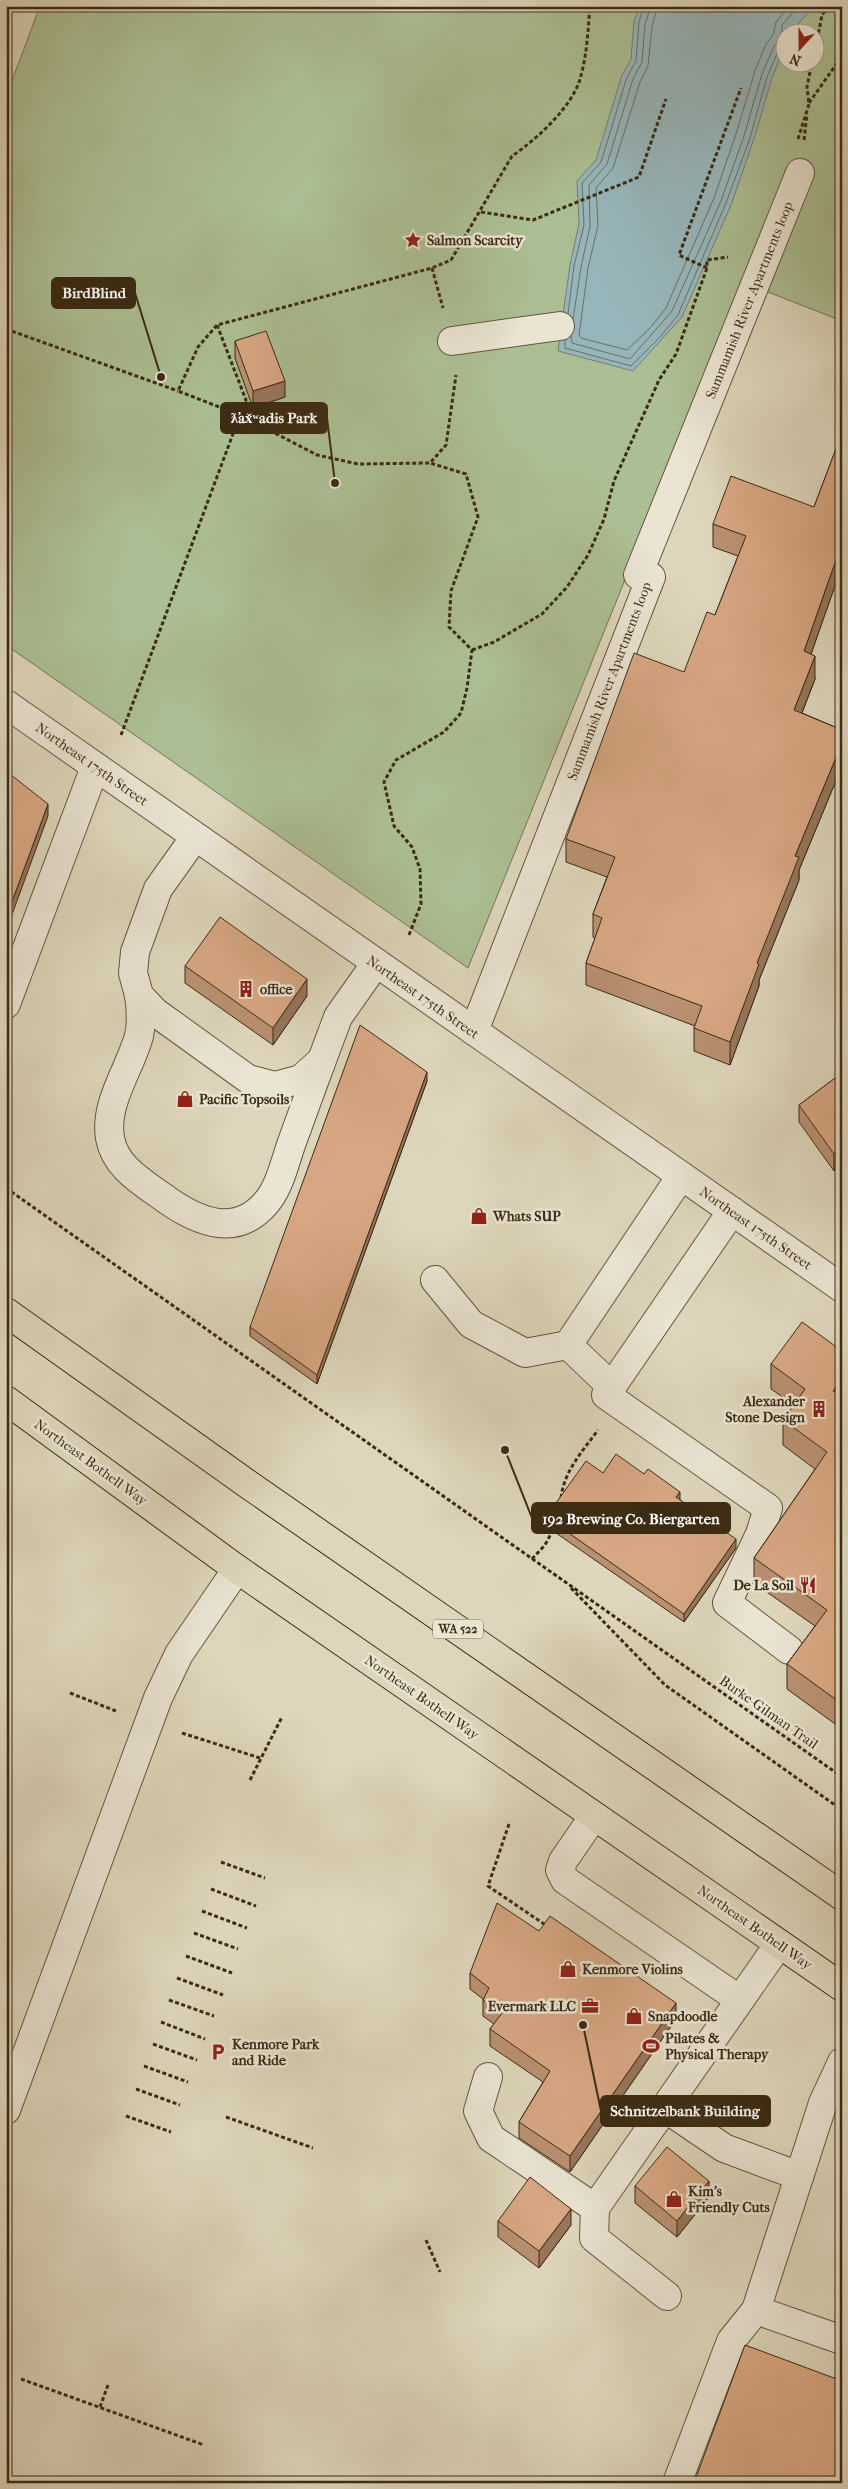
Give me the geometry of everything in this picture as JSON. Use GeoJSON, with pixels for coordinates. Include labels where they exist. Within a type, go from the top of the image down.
{"type":"FeatureCollection","features":[{"type":"Feature","properties":{"kind":"main road","name":"WA 522"},"geometry":{"type":"LineString","coordinates":[[6,1312],[282,1507],[842,1896]]}},
{"type":"Feature","properties":{"kind":"main road","name":"Northeast Bothell Way"},"geometry":{"type":"LineString","coordinates":[[6,1400],[237,1569],[842,1987]]}},
{"type":"Feature","properties":{"kind":"street","name":"Sammamish River Apartments loop"},"geometry":{"type":"LineString","coordinates":[[474,1031],[651,577],[638,575],[800,173]]}},
{"type":"Feature","properties":{"kind":"street"},"geometry":{"type":"LineString","coordinates":[[452,341],[560,326]]}},
{"type":"Feature","properties":{"kind":"street","name":"Northeast 175th Street"},"geometry":{"type":"LineString","coordinates":[[6,704],[842,1288]]}},
{"type":"Feature","properties":{"kind":"street"},"geometry":{"type":"LineString","coordinates":[[6,1004],[95,767]]}},
{"type":"Feature","properties":{"kind":"street"},"geometry":{"type":"LineString","coordinates":[[195,837],[158,889],[135,952],[132,973],[139,995],[141,1014],[139,1036],[109,1123],[110,1138],[115,1153],[123,1166],[186,1213],[206,1222],[228,1223],[248,1217],[266,1204],[277,1185],[338,1017],[376,964]]}},
{"type":"Feature","properties":{"kind":"street"},"geometry":{"type":"LineString","coordinates":[[139,995],[155,1012],[248,1079],[276,1086],[301,1079],[322,1060]]}},
{"type":"Feature","properties":{"kind":"street"},"geometry":{"type":"LineString","coordinates":[[435,1280],[471,1324],[525,1353],[568,1345],[681,1176]]}},
{"type":"Feature","properties":{"kind":"street"},"geometry":{"type":"LineString","coordinates":[[615,1395],[732,1211]]}},
{"type":"Feature","properties":{"kind":"street"},"geometry":{"type":"LineString","coordinates":[[568,1345],[615,1395],[768,1508],[760,1534],[727,1603],[789,1650]]}},
{"type":"Feature","properties":{"kind":"street"},"geometry":{"type":"LineString","coordinates":[[6,2110],[158,1698],[179,1654],[237,1569]]}},
{"type":"Feature","properties":{"kind":"street"},"geometry":{"type":"LineString","coordinates":[[594,1816],[563,1861],[560,1870],[565,1880],[740,2000]]}},
{"type":"Feature","properties":{"kind":"street"},"geometry":{"type":"LineString","coordinates":[[667,2296],[594,2238],[595,2208],[779,1944]]}},
{"type":"Feature","properties":{"kind":"street"},"geometry":{"type":"LineString","coordinates":[[677,2483],[731,2341],[756,2310],[799,2176],[832,2108],[842,2062]]}},
{"type":"Feature","properties":{"kind":"street"},"geometry":{"type":"LineString","coordinates":[[488,2077],[478,2111],[491,2138],[595,2208]]}},
{"type":"Feature","properties":{"kind":"street"},"geometry":{"type":"LineString","coordinates":[[665,2108],[724,2148],[799,2176]]}},
{"type":"Feature","properties":{"kind":"street"},"geometry":{"type":"LineString","coordinates":[[756,2310],[842,2340]]}},
{"type":"Feature","properties":{"kind":"path"},"geometry":{"type":"LineString","coordinates":[[178,391],[198,347],[217,325],[432,268],[451,260],[481,212],[512,156],[528,145],[557,118],[580,80],[590,6]]}},
{"type":"Feature","properties":{"kind":"path"},"geometry":{"type":"LineString","coordinates":[[821,22],[822,15],[829,6]]}},
{"type":"Feature","properties":{"kind":"path"},"geometry":{"type":"LineString","coordinates":[[809,104],[842,56]]}},
{"type":"Feature","properties":{"kind":"path"},"geometry":{"type":"LineString","coordinates":[[800,173],[809,104],[807,87],[810,72]]}},
{"type":"Feature","properties":{"kind":"path"},"geometry":{"type":"LineString","coordinates":[[707,268],[679,255],[741,88]]}},
{"type":"Feature","properties":{"kind":"path"},"geometry":{"type":"LineString","coordinates":[[481,212],[533,220],[639,177],[666,99]]}},
{"type":"Feature","properties":{"kind":"path"},"geometry":{"type":"LineString","coordinates":[[472,650],[494,642],[542,614],[567,587],[588,554],[604,519],[614,481],[659,380],[676,354],[707,268],[707,260]]}},
{"type":"Feature","properties":{"kind":"path"},"geometry":{"type":"LineString","coordinates":[[430,463],[446,445],[458,361],[432,268]]}},
{"type":"Feature","properties":{"kind":"path"},"geometry":{"type":"LineString","coordinates":[[121,735],[246,400],[217,325]]}},
{"type":"Feature","properties":{"kind":"path"},"geometry":{"type":"LineString","coordinates":[[6,329],[240,415],[317,455],[358,464],[430,463],[466,474],[478,517],[450,591],[449,627],[472,650]]}},
{"type":"Feature","properties":{"kind":"path"},"geometry":{"type":"LineString","coordinates":[[410,934],[421,904],[420,869],[412,847],[394,826],[384,782],[396,760],[444,732],[460,713],[467,688],[472,650]]}},
{"type":"Feature","properties":{"kind":"path"},"geometry":{"type":"LineString","coordinates":[[6,1188],[565,1582],[665,1685],[842,1810]]}},
{"type":"Feature","properties":{"kind":"path"},"geometry":{"type":"LineString","coordinates":[[560,1506],[562,1486],[575,1459],[615,1395]]}},
{"type":"Feature","properties":{"kind":"path"},"geometry":{"type":"LineString","coordinates":[[532,1559],[545,1545],[556,1521]]}},
{"type":"Feature","properties":{"kind":"path","name":"Burke-Gilman Trail"},"geometry":{"type":"LineString","coordinates":[[565,1582],[842,1777]]}},
{"type":"Feature","properties":{"kind":"path"},"geometry":{"type":"LineString","coordinates":[[70,1693],[120,1712]]}},
{"type":"Feature","properties":{"kind":"path"},"geometry":{"type":"LineString","coordinates":[[250,1780],[282,1718]]}},
{"type":"Feature","properties":{"kind":"path"},"geometry":{"type":"LineString","coordinates":[[179,1732],[260,1758]]}},
{"type":"Feature","properties":{"kind":"path"},"geometry":{"type":"LineString","coordinates":[[509,1824],[488,1886],[553,1930]]}},
{"type":"Feature","properties":{"kind":"path"},"geometry":{"type":"LineString","coordinates":[[221,1862],[265,1878]]}},
{"type":"Feature","properties":{"kind":"path"},"geometry":{"type":"LineString","coordinates":[[211,1889],[256,1906]]}},
{"type":"Feature","properties":{"kind":"path"},"geometry":{"type":"LineString","coordinates":[[202,1911],[247,1928]]}},
{"type":"Feature","properties":{"kind":"path"},"geometry":{"type":"LineString","coordinates":[[194,1933],[238,1949]]}},
{"type":"Feature","properties":{"kind":"path"},"geometry":{"type":"LineString","coordinates":[[186,1956],[232,1973]]}},
{"type":"Feature","properties":{"kind":"path"},"geometry":{"type":"LineString","coordinates":[[178,1978],[223,1995]]}},
{"type":"Feature","properties":{"kind":"path"},"geometry":{"type":"LineString","coordinates":[[169,2000],[214,2016]]}},
{"type":"Feature","properties":{"kind":"path"},"geometry":{"type":"LineString","coordinates":[[668,2009],[693,2026]]}},
{"type":"Feature","properties":{"kind":"path"},"geometry":{"type":"LineString","coordinates":[[161,2022],[205,2039]]}},
{"type":"Feature","properties":{"kind":"path"},"geometry":{"type":"LineString","coordinates":[[153,2044],[197,2060]]}},
{"type":"Feature","properties":{"kind":"path"},"geometry":{"type":"LineString","coordinates":[[144,2066],[188,2082]]}},
{"type":"Feature","properties":{"kind":"path"},"geometry":{"type":"LineString","coordinates":[[136,2088],[180,2105]]}},
{"type":"Feature","properties":{"kind":"path"},"geometry":{"type":"LineString","coordinates":[[126,2116],[171,2132]]}},
{"type":"Feature","properties":{"kind":"path"},"geometry":{"type":"LineString","coordinates":[[226,2117],[313,2148]]}},
{"type":"Feature","properties":{"kind":"path"},"geometry":{"type":"LineString","coordinates":[[426,2240],[440,2272]]}},
{"type":"Feature","properties":{"kind":"path"},"geometry":{"type":"LineString","coordinates":[[21,2379],[204,2446]]}},
{"type":"Feature","properties":{"kind":"path"},"geometry":{"type":"LineString","coordinates":[[100,2408],[108,2384]]}},
{"type":"Feature","properties":{"kind":"green space"},"geometry":{"type":"Polygon","coordinates":[[[40,6],[842,6],[842,321],[745,283],[468,968],[6,645],[6,97],[40,6]]]}},
{"type":"Feature","properties":{"kind":"water"},"geometry":{"type":"Polygon","coordinates":[[[640,6],[814,6],[800,22],[776,22],[776,68],[731,205],[682,317],[633,371],[558,351],[570,265],[579,224],[577,181],[596,160],[622,75],[631,59],[634,21],[640,6]]]}},
{"type":"Feature","properties":{"kind":"building"},"geometry":{"type":"Polygon","coordinates":[[[266,331],[285,381],[253,391],[235,341],[266,331]]]}},
{"type":"Feature","properties":{"kind":"building"},"geometry":{"type":"Polygon","coordinates":[[[842,433],[842,559],[837,557],[804,651],[815,656],[794,710],[842,730],[842,743],[795,856],[799,857],[757,963],[759,964],[730,1042],[694,1028],[702,1006],[586,963],[602,918],[593,914],[615,857],[566,839],[634,653],[684,672],[707,612],[715,615],[746,536],[713,524],[731,476],[814,507],[842,433]]]}},
{"type":"Feature","properties":{"kind":"building"},"geometry":{"type":"Polygon","coordinates":[[[6,771],[48,804],[6,918],[6,771]]]}},
{"type":"Feature","properties":{"kind":"building","name":"office"},"geometry":{"type":"Polygon","coordinates":[[[220,917],[307,979],[273,1028],[185,966],[220,917]]]}},
{"type":"Feature","properties":{"kind":"building"},"geometry":{"type":"Polygon","coordinates":[[[360,1025],[427,1072],[317,1375],[250,1327],[360,1025]]]}},
{"type":"Feature","properties":{"kind":"building"},"geometry":{"type":"Polygon","coordinates":[[[842,1073],[842,1148],[834,1154],[799,1105],[842,1073]]]}},
{"type":"Feature","properties":{"kind":"building"},"geometry":{"type":"Polygon","coordinates":[[[802,1322],[842,1351],[842,1379],[833,1391],[842,1397],[842,1704],[787,1664],[827,1610],[754,1558],[827,1452],[783,1420],[805,1389],[771,1364],[802,1322]]]}},
{"type":"Feature","properties":{"kind":"building"},"geometry":{"type":"Polygon","coordinates":[[[616,1454],[644,1474],[648,1469],[680,1492],[676,1497],[736,1539],[684,1614],[546,1517],[586,1461],[603,1473],[616,1454]]]}},
{"type":"Feature","properties":{"kind":"building"},"geometry":{"type":"Polygon","coordinates":[[[497,1903],[539,1931],[550,1916],[676,2003],[570,2156],[519,2122],[550,2071],[490,2029],[502,2013],[483,2000],[489,1988],[470,1973],[497,1903]]]}},
{"type":"Feature","properties":{"kind":"building"},"geometry":{"type":"Polygon","coordinates":[[[667,2147],[709,2181],[677,2221],[635,2186],[667,2147]]]}},
{"type":"Feature","properties":{"kind":"building"},"geometry":{"type":"Polygon","coordinates":[[[530,2177],[571,2209],[539,2251],[498,2221],[530,2177]]]}},
{"type":"Feature","properties":{"kind":"building"},"geometry":{"type":"Polygon","coordinates":[[[745,2345],[842,2381],[842,2483],[694,2483],[745,2345]]]}},
{"type":"Feature","properties":{"kind":"place","name":"Salmon Scarcity"},"geometry":{"type":"Point","coordinates":[413,240]}},
{"type":"Feature","properties":{"kind":"place","name":"BirdBlind"},"geometry":{"type":"Point","coordinates":[161,377]}},
{"type":"Feature","properties":{"kind":"place","name":"ƛ̕ax̌ʷadis Park"},"geometry":{"type":"Point","coordinates":[335,483]}},
{"type":"Feature","properties":{"kind":"place","name":"office"},"geometry":{"type":"Point","coordinates":[246,989]}},
{"type":"Feature","properties":{"kind":"place","name":"Pacific Topsoils"},"geometry":{"type":"Point","coordinates":[185,1099]}},
{"type":"Feature","properties":{"kind":"place","name":"Whats SUP"},"geometry":{"type":"Point","coordinates":[479,1216]}},
{"type":"Feature","properties":{"kind":"place","name":"Alexander Stone Design"},"geometry":{"type":"Point","coordinates":[819,1409]}},
{"type":"Feature","properties":{"kind":"place","name":"192 Brewing Co. Biergarten"},"geometry":{"type":"Point","coordinates":[505,1450]}},
{"type":"Feature","properties":{"kind":"place","name":"De La Soil"},"geometry":{"type":"Point","coordinates":[808,1585]}},
{"type":"Feature","properties":{"kind":"place","name":"Kenmore Violins"},"geometry":{"type":"Point","coordinates":[568,1969]}},
{"type":"Feature","properties":{"kind":"place","name":"Evermark LLC"},"geometry":{"type":"Point","coordinates":[590,2006]}},
{"type":"Feature","properties":{"kind":"place","name":"Snapdoodle"},"geometry":{"type":"Point","coordinates":[634,2016]}},
{"type":"Feature","properties":{"kind":"place","name":"Schnitzelbank Building"},"geometry":{"type":"Point","coordinates":[583,2025]}},
{"type":"Feature","properties":{"kind":"place","name":"Pilates & Physical Therapy"},"geometry":{"type":"Point","coordinates":[651,2046]}},
{"type":"Feature","properties":{"kind":"place","name":"Kenmore Park and Ride"},"geometry":{"type":"Point","coordinates":[218,2052]}},
{"type":"Feature","properties":{"kind":"place","name":"Kim's Friendly Cuts"},"geometry":{"type":"Point","coordinates":[674,2199]}}]}
